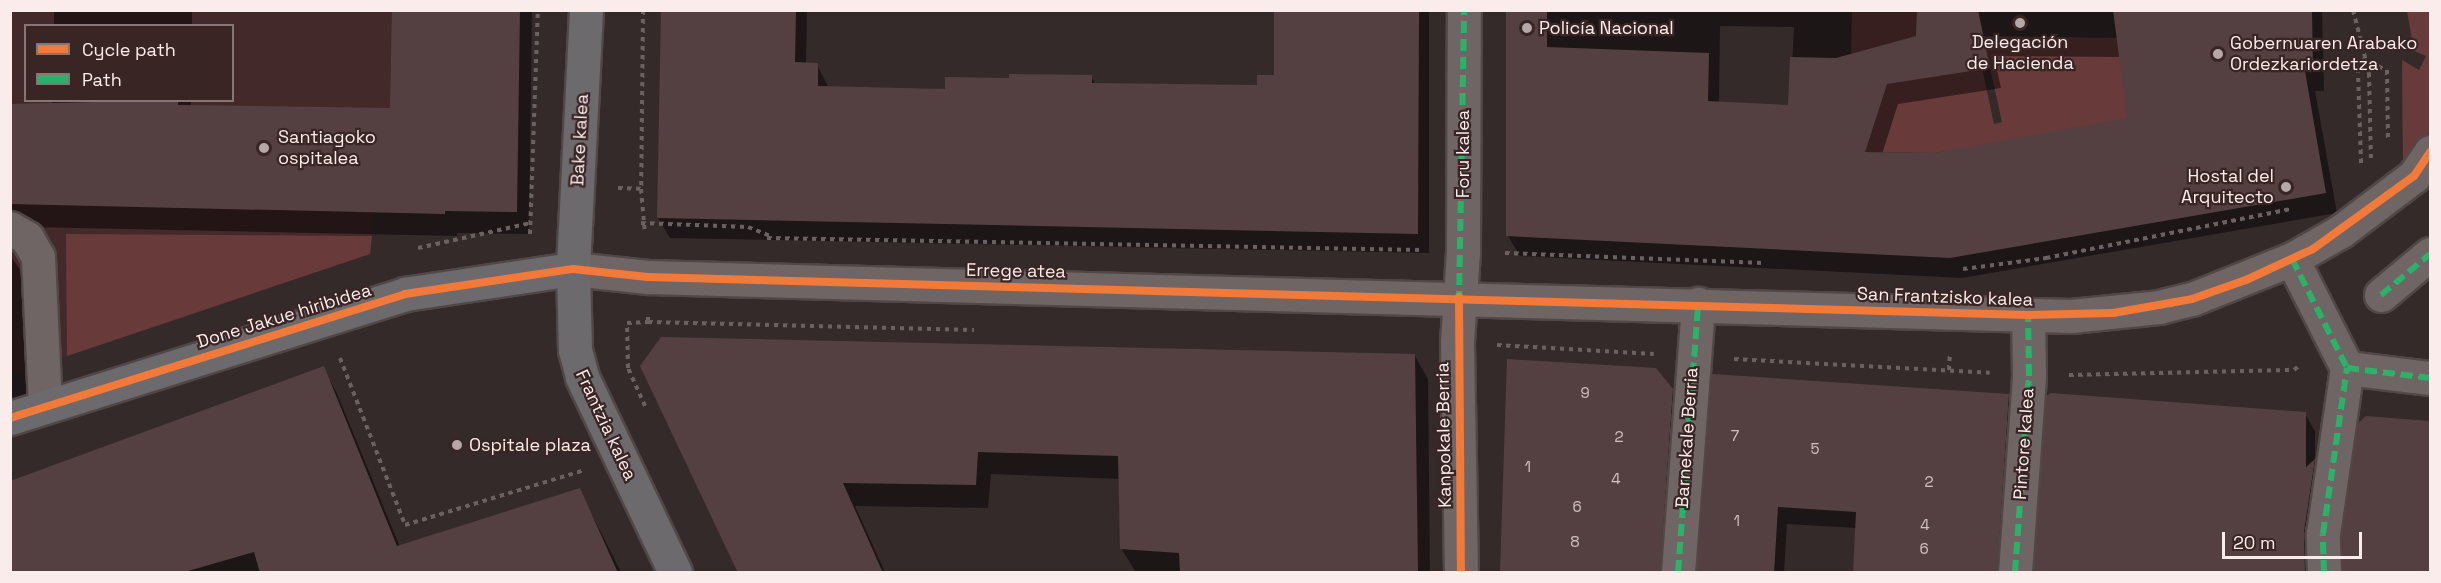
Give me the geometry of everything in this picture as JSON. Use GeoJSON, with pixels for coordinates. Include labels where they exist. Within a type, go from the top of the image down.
{"type":"FeatureCollection","features":[{"type":"Feature","properties":{"kind":"main road","name":"Bake kalea"},"geometry":{"type":"LineString","coordinates":[[573,269],[586,10]]}},
{"type":"Feature","properties":{"kind":"main road","name":"Done Jakue hiribidea"},"geometry":{"type":"LineString","coordinates":[[10,418],[405,294],[573,269]]}},
{"type":"Feature","properties":{"kind":"main road","name":"Frantzia kalea"},"geometry":{"type":"LineString","coordinates":[[573,269],[575,350],[582,377],[675,573]]}},
{"type":"Feature","properties":{"kind":"street","name":"Foru kalea"},"geometry":{"type":"LineString","coordinates":[[1459,297],[1463,251],[1464,10]]}},
{"type":"Feature","properties":{"kind":"street","name":"San Frantzisko kalea"},"geometry":{"type":"LineString","coordinates":[[1459,297],[2071,316],[2159,307],[2246,280],[2292,259],[2341,231],[2414,176],[2430,152]]}},
{"type":"Feature","properties":{"kind":"street"},"geometry":{"type":"LineString","coordinates":[[10,228],[27,238],[38,257],[45,407]]}},
{"type":"Feature","properties":{"kind":"street"},"geometry":{"type":"LineString","coordinates":[[2381,295],[2430,254]]}},
{"type":"Feature","properties":{"kind":"street"},"geometry":{"type":"LineString","coordinates":[[2292,259],[2347,368],[2323,534],[2324,573]]}},
{"type":"Feature","properties":{"kind":"street","name":"Errege atea"},"geometry":{"type":"LineString","coordinates":[[573,269],[648,277],[1459,297]]}},
{"type":"Feature","properties":{"kind":"street","name":"Kanpokale Berria"},"geometry":{"type":"LineString","coordinates":[[1459,297],[1457,342],[1461,573]]}},
{"type":"Feature","properties":{"kind":"street","name":"Barnekale Berria"},"geometry":{"type":"LineString","coordinates":[[1678,573],[1692,357],[1698,304]]}},
{"type":"Feature","properties":{"kind":"street","name":"Pintore kalea"},"geometry":{"type":"LineString","coordinates":[[2015,573],[2029,375],[2028,315]]}},
{"type":"Feature","properties":{"kind":"street"},"geometry":{"type":"LineString","coordinates":[[2347,368],[2430,378]]}},
{"type":"Feature","properties":{"kind":"path"},"geometry":{"type":"LineString","coordinates":[[531,223],[538,10]]}},
{"type":"Feature","properties":{"kind":"path"},"geometry":{"type":"LineString","coordinates":[[643,10],[642,223],[646,239]]}},
{"type":"Feature","properties":{"kind":"path"},"geometry":{"type":"LineString","coordinates":[[2353,10],[2362,59],[2368,72],[2372,161]]}},
{"type":"Feature","properties":{"kind":"path"},"geometry":{"type":"LineString","coordinates":[[2361,161],[2358,72],[2362,59]]}},
{"type":"Feature","properties":{"kind":"path"},"geometry":{"type":"LineString","coordinates":[[2362,59],[2387,70],[2389,150]]}},
{"type":"Feature","properties":{"kind":"path"},"geometry":{"type":"LineString","coordinates":[[1953,271],[2046,258],[2300,207]]}},
{"type":"Feature","properties":{"kind":"path"},"geometry":{"type":"LineString","coordinates":[[642,223],[748,227],[770,236],[1463,251],[1774,264]]}},
{"type":"Feature","properties":{"kind":"path"},"geometry":{"type":"LineString","coordinates":[[763,241],[770,236]]}},
{"type":"Feature","properties":{"kind":"path"},"geometry":{"type":"LineString","coordinates":[[647,411],[628,368],[627,323],[648,322]]}},
{"type":"Feature","properties":{"kind":"path"},"geometry":{"type":"LineString","coordinates":[[1457,342],[1692,357]]}},
{"type":"Feature","properties":{"kind":"path"},"geometry":{"type":"LineString","coordinates":[[339,351],[405,525],[583,471]]}},
{"type":"Feature","properties":{"kind":"shaded area","name":"Santiagoko ospitalea"},"geometry":{"type":"Polygon","coordinates":[[[11,11],[520,11],[517,212],[446,211],[445,217],[427,217],[428,198],[373,211],[370,254],[11,375],[11,11]]]}},
{"type":"Feature","properties":{"kind":"shaded area"},"geometry":{"type":"Polygon","coordinates":[[[1852,11],[1917,11],[1938,76],[1946,75],[1977,44],[1994,124],[2002,122],[1983,36],[2123,38],[2131,124],[1934,153],[1859,152],[1862,83],[1887,84],[1901,41],[1851,54],[1852,11]]]}},
{"type":"Feature","properties":{"kind":"shaded area"},"geometry":{"type":"Polygon","coordinates":[[[2407,11],[2430,11],[2430,131],[2403,168],[2402,60],[2419,70],[2426,56],[2414,51],[2407,11]]]}},
{"type":"Feature","properties":{"kind":"shaded area"},"geometry":{"type":"Polygon","coordinates":[[[66,234],[372,236],[370,254],[67,356],[66,234]]]}},
{"type":"Feature","properties":{"kind":"building"},"geometry":{"type":"Polygon","coordinates":[[[392,10],[520,10],[517,212],[445,211],[445,214],[10,204],[10,104],[178,102],[178,105],[390,108],[392,10]]]}},
{"type":"Feature","properties":{"kind":"building"},"geometry":{"type":"Polygon","coordinates":[[[661,10],[796,10],[795,62],[818,63],[818,86],[945,89],[945,77],[1009,78],[1009,74],[1092,75],[1092,83],[1257,85],[1257,75],[1274,75],[1274,10],[1419,10],[1418,234],[657,218],[661,10]]]}},
{"type":"Feature","properties":{"kind":"building"},"geometry":{"type":"Polygon","coordinates":[[[1506,10],[1547,10],[1547,47],[1709,53],[1708,101],[1788,105],[1790,57],[1836,58],[1916,36],[1917,10],[1978,10],[1990,68],[1887,84],[1865,152],[1934,153],[2127,118],[2113,10],[2312,10],[2313,71],[2305,71],[2326,193],[1950,258],[1506,236],[1506,10]]]}},
{"type":"Feature","properties":{"kind":"building"},"geometry":{"type":"Polygon","coordinates":[[[661,337],[1415,354],[1418,573],[1180,573],[1179,553],[1120,549],[1118,456],[978,452],[976,485],[843,483],[883,573],[738,573],[640,366],[661,337]]]}},
{"type":"Feature","properties":{"kind":"building"},"geometry":{"type":"Polygon","coordinates":[[[1507,359],[1656,368],[1673,389],[1660,573],[1500,573],[1507,359]]]}},
{"type":"Feature","properties":{"kind":"building"},"geometry":{"type":"Polygon","coordinates":[[[324,366],[397,546],[580,488],[618,573],[260,573],[254,552],[181,573],[10,573],[10,481],[324,366]]]}},
{"type":"Feature","properties":{"kind":"building"},"geometry":{"type":"Polygon","coordinates":[[[1712,374],[2009,394],[1997,573],[1853,573],[1856,512],[1778,507],[1774,573],[1697,573],[1712,374]]]}},
{"type":"Feature","properties":{"kind":"building"},"geometry":{"type":"Polygon","coordinates":[[[2051,393],[2306,412],[2306,467],[2315,459],[2304,532],[2305,573],[2034,573],[2046,396],[2051,393]]]}},
{"type":"Feature","properties":{"kind":"building"},"geometry":{"type":"Polygon","coordinates":[[[2366,416],[2430,421],[2430,573],[2343,573],[2342,535],[2358,423],[2366,416]]]}},
{"type":"Feature","properties":{"kind":"marked path"},"geometry":{"type":"LineString","coordinates":[[1459,303],[1464,10]]}},
{"type":"Feature","properties":{"kind":"marked path"},"geometry":{"type":"LineString","coordinates":[[2381,295],[2430,254]]}},
{"type":"Feature","properties":{"kind":"marked path"},"geometry":{"type":"LineString","coordinates":[[2292,259],[2347,368]]}},
{"type":"Feature","properties":{"kind":"marked path"},"geometry":{"type":"LineString","coordinates":[[1678,572],[1698,304]]}},
{"type":"Feature","properties":{"kind":"marked path"},"geometry":{"type":"LineString","coordinates":[[2015,572],[2029,376],[2028,315]]}},
{"type":"Feature","properties":{"kind":"marked path"},"geometry":{"type":"LineString","coordinates":[[2347,368],[2430,378]]}},
{"type":"Feature","properties":{"kind":"marked path"},"geometry":{"type":"LineString","coordinates":[[2324,572],[2323,534],[2347,368]]}},
{"type":"Feature","properties":{"kind":"cycle path"},"geometry":{"type":"LineString","coordinates":[[10,418],[405,294],[573,269],[648,277],[2028,315],[2113,313],[2192,299],[2246,280],[2313,249],[2414,176],[2430,152]]}},
{"type":"Feature","properties":{"kind":"cycle path"},"geometry":{"type":"LineString","coordinates":[[1459,297],[1461,572]]}},
{"type":"Feature","properties":{"kind":"place","name":"Delegación de Hacienda"},"geometry":{"type":"Point","coordinates":[2020,23]}},
{"type":"Feature","properties":{"kind":"place","name":"Policía Nacional"},"geometry":{"type":"Point","coordinates":[1527,28]}},
{"type":"Feature","properties":{"kind":"place","name":"Gobernuaren Arabako Ordezkariordetza"},"geometry":{"type":"Point","coordinates":[2218,54]}},
{"type":"Feature","properties":{"kind":"place","name":"Santiagoko ospitalea"},"geometry":{"type":"Point","coordinates":[264,148]}},
{"type":"Feature","properties":{"kind":"place","name":"Hostal del Arquitecto"},"geometry":{"type":"Point","coordinates":[2286,187]}},
{"type":"Feature","properties":{"kind":"place","name":"Ospitale plaza"},"geometry":{"type":"Point","coordinates":[457,445]}}]}
